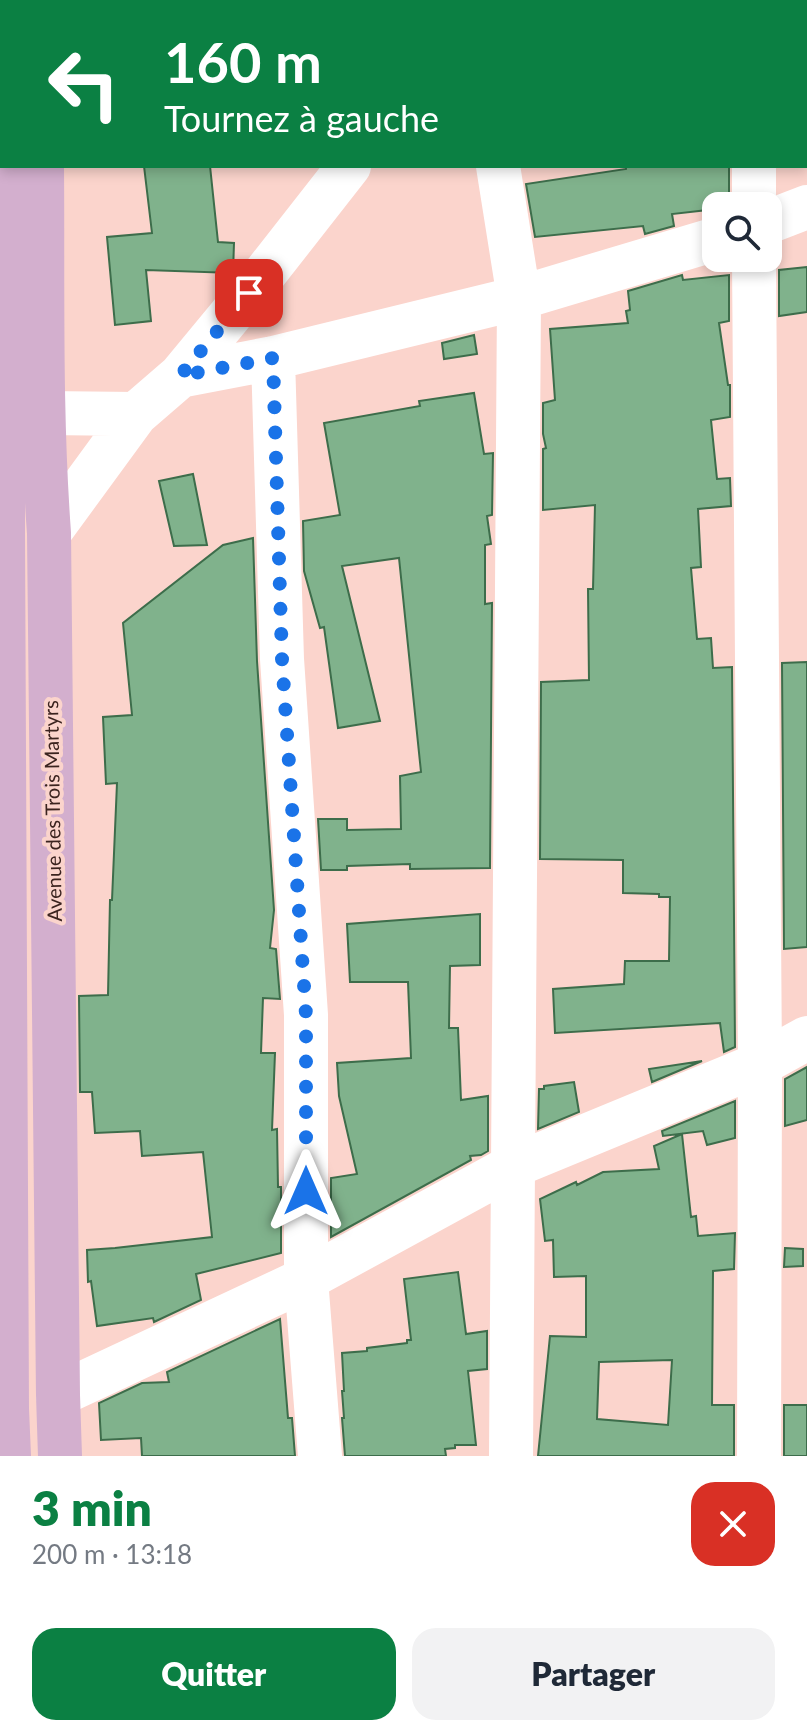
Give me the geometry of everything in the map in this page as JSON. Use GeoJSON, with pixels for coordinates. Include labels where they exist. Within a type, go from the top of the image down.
{"type":"FeatureCollection","features":[{"type":"Feature","properties":{"kind":"main road","name":"Avenue des Trois Martyrs"},"geometry":{"type":"LineString","coordinates":[[3,168],[27,415],[49,533],[60,1456]]}},
{"type":"Feature","properties":{"kind":"main road","name":"Avenue des Trois Martyrs"},"geometry":{"type":"LineString","coordinates":[[6,1440],[1,530],[27,415],[42,168]]}},
{"type":"Feature","properties":{"kind":"main road"},"geometry":{"type":"LineString","coordinates":[[1,530],[49,533]]}},
{"type":"Feature","properties":{"kind":"street"},"geometry":{"type":"LineString","coordinates":[[49,533],[136,414],[180,376],[347,168]]}},
{"type":"Feature","properties":{"kind":"street"},"geometry":{"type":"LineString","coordinates":[[498,168],[519,298],[511,1456]]}},
{"type":"Feature","properties":{"kind":"street"},"geometry":{"type":"LineString","coordinates":[[754,168],[754,192]]}},
{"type":"Feature","properties":{"kind":"street"},"geometry":{"type":"LineString","coordinates":[[782,217],[807,207]]}},
{"type":"Feature","properties":{"kind":"street"},"geometry":{"type":"LineString","coordinates":[[180,376],[273,358],[519,298],[702,243]]}},
{"type":"Feature","properties":{"kind":"street"},"geometry":{"type":"LineString","coordinates":[[754,272],[760,1064],[759,1456]]}},
{"type":"Feature","properties":{"kind":"street"},"geometry":{"type":"LineString","coordinates":[[273,358],[282,659],[306,1015],[306,1279],[320,1456]]}},
{"type":"Feature","properties":{"kind":"street"},"geometry":{"type":"LineString","coordinates":[[27,415],[136,414]]}},
{"type":"Feature","properties":{"kind":"street"},"geometry":{"type":"LineString","coordinates":[[27,415],[72,441],[77,463],[77,496]]}},
{"type":"Feature","properties":{"kind":"street"},"geometry":{"type":"LineString","coordinates":[[58,1395],[306,1279],[513,1166],[760,1064],[807,1038]]}},
{"type":"Feature","properties":{"kind":"building"},"geometry":{"type":"Polygon","coordinates":[[[144,168],[210,168],[218,242],[234,243],[233,273],[146,270],[151,321],[115,325],[107,237],[152,233],[144,168]]]}},
{"type":"Feature","properties":{"kind":"building"},"geometry":{"type":"Polygon","coordinates":[[[626,168],[729,168],[729,192],[702,192],[702,211],[672,214],[674,226],[645,234],[643,226],[535,237],[526,184],[626,168]]]}},
{"type":"Feature","properties":{"kind":"building"},"geometry":{"type":"Polygon","coordinates":[[[807,267],[807,312],[779,316],[779,272],[807,267]]]}},
{"type":"Feature","properties":{"kind":"building"},"geometry":{"type":"Polygon","coordinates":[[[682,275],[683,280],[729,275],[729,321],[719,323],[730,385],[730,417],[711,420],[717,479],[730,478],[731,506],[698,509],[701,567],[691,568],[697,639],[711,638],[713,668],[732,667],[735,1047],[724,1052],[720,1023],[555,1033],[553,989],[624,984],[625,961],[669,961],[670,897],[623,893],[623,860],[540,859],[541,682],[589,680],[588,589],[593,589],[595,505],[543,510],[543,449],[546,448],[543,403],[555,400],[550,329],[628,323],[628,291],[682,275]]]}},
{"type":"Feature","properties":{"kind":"building"},"geometry":{"type":"Polygon","coordinates":[[[474,335],[477,354],[444,359],[442,343],[474,335]]]}},
{"type":"Feature","properties":{"kind":"building"},"geometry":{"type":"Polygon","coordinates":[[[474,393],[484,454],[493,453],[492,515],[487,516],[491,544],[485,545],[485,604],[492,603],[490,868],[410,869],[410,864],[321,870],[318,819],[347,819],[347,830],[401,829],[400,776],[421,772],[399,558],[342,566],[380,721],[338,728],[324,627],[320,628],[304,571],[303,521],[340,515],[324,423],[420,406],[419,401],[474,393]]]}},
{"type":"Feature","properties":{"kind":"building"},"geometry":{"type":"Polygon","coordinates":[[[193,474],[207,545],[174,546],[159,481],[193,474]]]}},
{"type":"Feature","properties":{"kind":"building"},"geometry":{"type":"Polygon","coordinates":[[[253,538],[257,661],[274,910],[270,948],[276,949],[280,999],[263,998],[261,1053],[275,1053],[272,1130],[277,1129],[281,1253],[196,1274],[201,1300],[154,1322],[153,1318],[97,1326],[91,1281],[88,1282],[87,1250],[212,1237],[203,1152],[142,1156],[140,1131],[95,1133],[92,1092],[80,1092],[79,996],[108,995],[117,783],[106,784],[103,717],[132,715],[123,623],[223,545],[253,538]]]}},
{"type":"Feature","properties":{"kind":"building"},"geometry":{"type":"Polygon","coordinates":[[[807,662],[807,947],[784,949],[782,663],[807,662]]]}},
{"type":"Feature","properties":{"kind":"building"},"geometry":{"type":"Polygon","coordinates":[[[480,914],[480,965],[450,966],[449,1028],[458,1028],[461,1100],[488,1096],[488,1151],[470,1156],[471,1160],[331,1237],[331,1178],[357,1174],[339,1096],[337,1063],[411,1058],[408,982],[350,982],[347,924],[480,914]]]}},
{"type":"Feature","properties":{"kind":"building"},"geometry":{"type":"Polygon","coordinates":[[[702,1061],[652,1082],[649,1069],[702,1061]]]}},
{"type":"Feature","properties":{"kind":"building"},"geometry":{"type":"Polygon","coordinates":[[[807,1067],[807,1120],[785,1126],[785,1079],[807,1067]]]}},
{"type":"Feature","properties":{"kind":"building"},"geometry":{"type":"Polygon","coordinates":[[[574,1082],[579,1112],[538,1129],[539,1089],[574,1082]]]}},
{"type":"Feature","properties":{"kind":"building"},"geometry":{"type":"Polygon","coordinates":[[[735,1101],[735,1138],[707,1145],[703,1131],[663,1136],[662,1131],[735,1101]]]}},
{"type":"Feature","properties":{"kind":"building"},"geometry":{"type":"Polygon","coordinates":[[[682,1134],[691,1217],[696,1216],[698,1236],[735,1233],[734,1269],[713,1271],[712,1405],[734,1405],[734,1456],[538,1456],[550,1336],[586,1337],[586,1276],[554,1277],[553,1240],[545,1241],[540,1199],[603,1172],[659,1169],[654,1146],[682,1134]],[[672,1360],[599,1362],[597,1419],[668,1425],[672,1360]]]}},
{"type":"Feature","properties":{"kind":"building"},"geometry":{"type":"Polygon","coordinates":[[[785,1248],[803,1249],[803,1266],[784,1267],[785,1248]]]}},
{"type":"Feature","properties":{"kind":"building"},"geometry":{"type":"Polygon","coordinates":[[[458,1272],[466,1334],[487,1331],[487,1369],[468,1371],[476,1445],[455,1445],[455,1448],[445,1449],[446,1456],[345,1456],[342,1353],[407,1343],[411,1340],[404,1279],[458,1272]]]}},
{"type":"Feature","properties":{"kind":"building"},"geometry":{"type":"Polygon","coordinates":[[[280,1319],[288,1418],[292,1418],[295,1456],[142,1456],[141,1438],[101,1440],[99,1403],[142,1383],[169,1382],[167,1372],[280,1319]]]}},
{"type":"Feature","properties":{"kind":"building"},"geometry":{"type":"Polygon","coordinates":[[[784,1405],[807,1405],[807,1456],[784,1456],[784,1405]]]}},
{"type":"Feature","properties":{"kind":"route"},"geometry":{"type":"LineString","coordinates":[[249,293],[180,376],[273,358],[282,659],[306,1015],[306,1191]]}}]}
